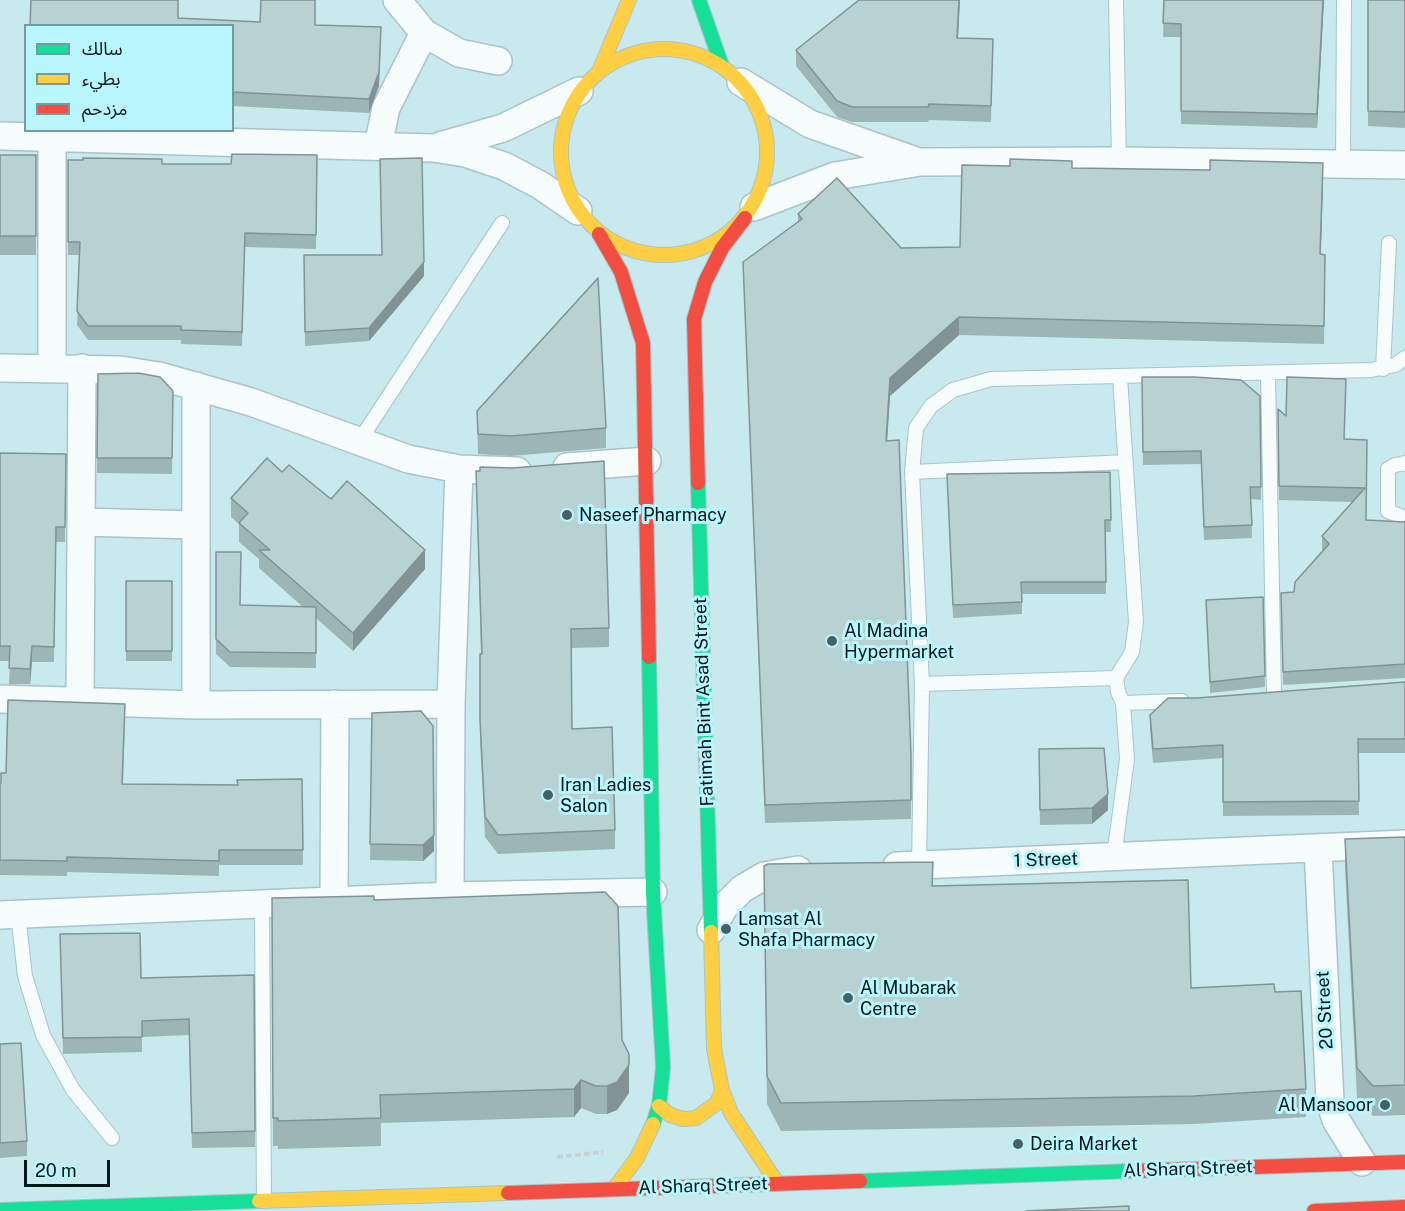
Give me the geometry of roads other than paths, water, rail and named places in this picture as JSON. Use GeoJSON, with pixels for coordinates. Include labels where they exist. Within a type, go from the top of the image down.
{"type":"FeatureCollection","features":[{"type":"Feature","properties":{"kind":"street"},"geometry":{"type":"LineString","coordinates":[[397,0],[424,33],[459,53],[498,61]]}},
{"type":"Feature","properties":{"kind":"street"},"geometry":{"type":"LineString","coordinates":[[600,69],[629,0]]}},
{"type":"Feature","properties":{"kind":"street"},"geometry":{"type":"LineString","coordinates":[[699,0],[732,74],[759,110],[768,142],[766,176],[749,213]]}},
{"type":"Feature","properties":{"kind":"street"},"geometry":{"type":"LineString","coordinates":[[378,146],[386,108],[424,33]]}},
{"type":"Feature","properties":{"kind":"street"},"geometry":{"type":"LineString","coordinates":[[578,211],[562,172],[562,129],[579,91],[600,69],[628,53],[660,48],[693,52],[810,124],[920,162]]}},
{"type":"Feature","properties":{"kind":"street"},"geometry":{"type":"LineString","coordinates":[[433,148],[503,128],[579,91]]}},
{"type":"Feature","properties":{"kind":"street"},"geometry":{"type":"LineString","coordinates":[[0,136],[433,148],[465,153],[504,166],[540,185],[578,211],[599,234],[621,272],[643,343],[647,461],[653,892],[663,1067],[659,1106],[650,1133],[637,1158],[614,1189]]}},
{"type":"Feature","properties":{"kind":"street"},"geometry":{"type":"LineString","coordinates":[[52,136],[52,368]]}},
{"type":"Feature","properties":{"kind":"street"},"geometry":{"type":"LineString","coordinates":[[599,234],[635,252],[675,256],[714,244],[749,213],[835,176],[920,162],[1119,161],[1405,165]]}},
{"type":"Feature","properties":{"kind":"street","name":"Fatimah Bint Asad Street"},"geometry":{"type":"LineString","coordinates":[[749,213],[722,249],[705,282],[694,319],[714,1049],[722,1090],[743,1134],[777,1183]]}},
{"type":"Feature","properties":{"kind":"street"},"geometry":{"type":"LineString","coordinates":[[0,368],[82,368],[139,373],[196,386],[305,421],[358,443],[408,459],[459,469],[511,472],[647,461]]}},
{"type":"Feature","properties":{"kind":"street"},"geometry":{"type":"LineString","coordinates":[[80,702],[82,368]]}},
{"type":"Feature","properties":{"kind":"street"},"geometry":{"type":"LineString","coordinates":[[196,386],[196,705]]}},
{"type":"Feature","properties":{"kind":"street"},"geometry":{"type":"LineString","coordinates":[[450,896],[451,704],[459,469]]}},
{"type":"Feature","properties":{"kind":"street"},"geometry":{"type":"LineString","coordinates":[[81,522],[196,525]]}},
{"type":"Feature","properties":{"kind":"street"},"geometry":{"type":"LineString","coordinates":[[0,699],[196,705],[451,704]]}},
{"type":"Feature","properties":{"kind":"street"},"geometry":{"type":"LineString","coordinates":[[334,901],[336,704]]}},
{"type":"Feature","properties":{"kind":"street","name":"1 Street"},"geometry":{"type":"LineString","coordinates":[[872,867],[1405,844]]}},
{"type":"Feature","properties":{"kind":"street","name":"20 Street"},"geometry":{"type":"LineString","coordinates":[[1318,849],[1330,1101],[1341,1130],[1362,1162]]}},
{"type":"Feature","properties":{"kind":"street"},"geometry":{"type":"LineString","coordinates":[[711,930],[724,907],[742,889],[765,876],[789,870],[825,869]]}},
{"type":"Feature","properties":{"kind":"street"},"geometry":{"type":"LineString","coordinates":[[9,915],[450,896],[653,892]]}},
{"type":"Feature","properties":{"kind":"street"},"geometry":{"type":"LineString","coordinates":[[659,1106],[670,1115],[683,1119],[696,1118],[708,1112],[717,1102],[722,1090]]}},
{"type":"Feature","properties":{"kind":"street","name":"Al Sharq Street"},"geometry":{"type":"LineString","coordinates":[[0,1210],[1405,1162]]}},
{"type":"Feature","properties":{"kind":"street"},"geometry":{"type":"LineString","coordinates":[[1314,1211],[1405,1207]]}},
{"type":"Feature","properties":{"kind":"lane"},"geometry":{"type":"LineString","coordinates":[[1116,0],[1119,161]]}},
{"type":"Feature","properties":{"kind":"lane"},"geometry":{"type":"LineString","coordinates":[[1343,163],[1344,0]]}},
{"type":"Feature","properties":{"kind":"lane"},"geometry":{"type":"LineString","coordinates":[[358,443],[502,223]]}},
{"type":"Feature","properties":{"kind":"lane"},"geometry":{"type":"LineString","coordinates":[[1383,369],[1389,243]]}},
{"type":"Feature","properties":{"kind":"lane"},"geometry":{"type":"LineString","coordinates":[[919,865],[922,684],[912,472],[916,428],[931,406],[952,390],[991,379],[1268,374],[1383,369],[1405,358]]}},
{"type":"Feature","properties":{"kind":"lane"},"geometry":{"type":"LineString","coordinates":[[1268,374],[1275,695]]}},
{"type":"Feature","properties":{"kind":"lane"},"geometry":{"type":"LineString","coordinates":[[1114,857],[1127,759],[1123,703],[1118,692],[1116,678],[1132,652],[1136,637],[1120,377]]}},
{"type":"Feature","properties":{"kind":"lane"},"geometry":{"type":"LineString","coordinates":[[912,472],[1126,462]]}},
{"type":"Feature","properties":{"kind":"lane"},"geometry":{"type":"LineString","coordinates":[[1405,464],[1395,465],[1388,470],[1388,511],[1405,518]]}},
{"type":"Feature","properties":{"kind":"lane"},"geometry":{"type":"LineString","coordinates":[[922,684],[1116,678]]}},
{"type":"Feature","properties":{"kind":"lane"},"geometry":{"type":"LineString","coordinates":[[1123,703],[1196,703]]}},
{"type":"Feature","properties":{"kind":"lane"},"geometry":{"type":"LineString","coordinates":[[262,904],[264,1201]]}},
{"type":"Feature","properties":{"kind":"lane"},"geometry":{"type":"LineString","coordinates":[[9,915],[44,1035],[73,1090],[112,1138]]}},
{"type":"Feature","properties":{"kind":"place","name":"Naseef Pharmacy"},"geometry":{"type":"Point","coordinates":[567,515]}},
{"type":"Feature","properties":{"kind":"place","name":"Al Madina Hypermarket"},"geometry":{"type":"Point","coordinates":[832,641]}},
{"type":"Feature","properties":{"kind":"place","name":"Iran Ladies Salon"},"geometry":{"type":"Point","coordinates":[548,795]}},
{"type":"Feature","properties":{"kind":"place","name":"Lamsat Al Shafa Pharmacy"},"geometry":{"type":"Point","coordinates":[726,929]}},
{"type":"Feature","properties":{"kind":"place","name":"Al Mubarak Centre"},"geometry":{"type":"Point","coordinates":[848,998]}},
{"type":"Feature","properties":{"kind":"place","name":"Al Mansoor"},"geometry":{"type":"Point","coordinates":[1385,1105]}},
{"type":"Feature","properties":{"kind":"place","name":"Deira Market"},"geometry":{"type":"Point","coordinates":[1018,1144]}}]}
